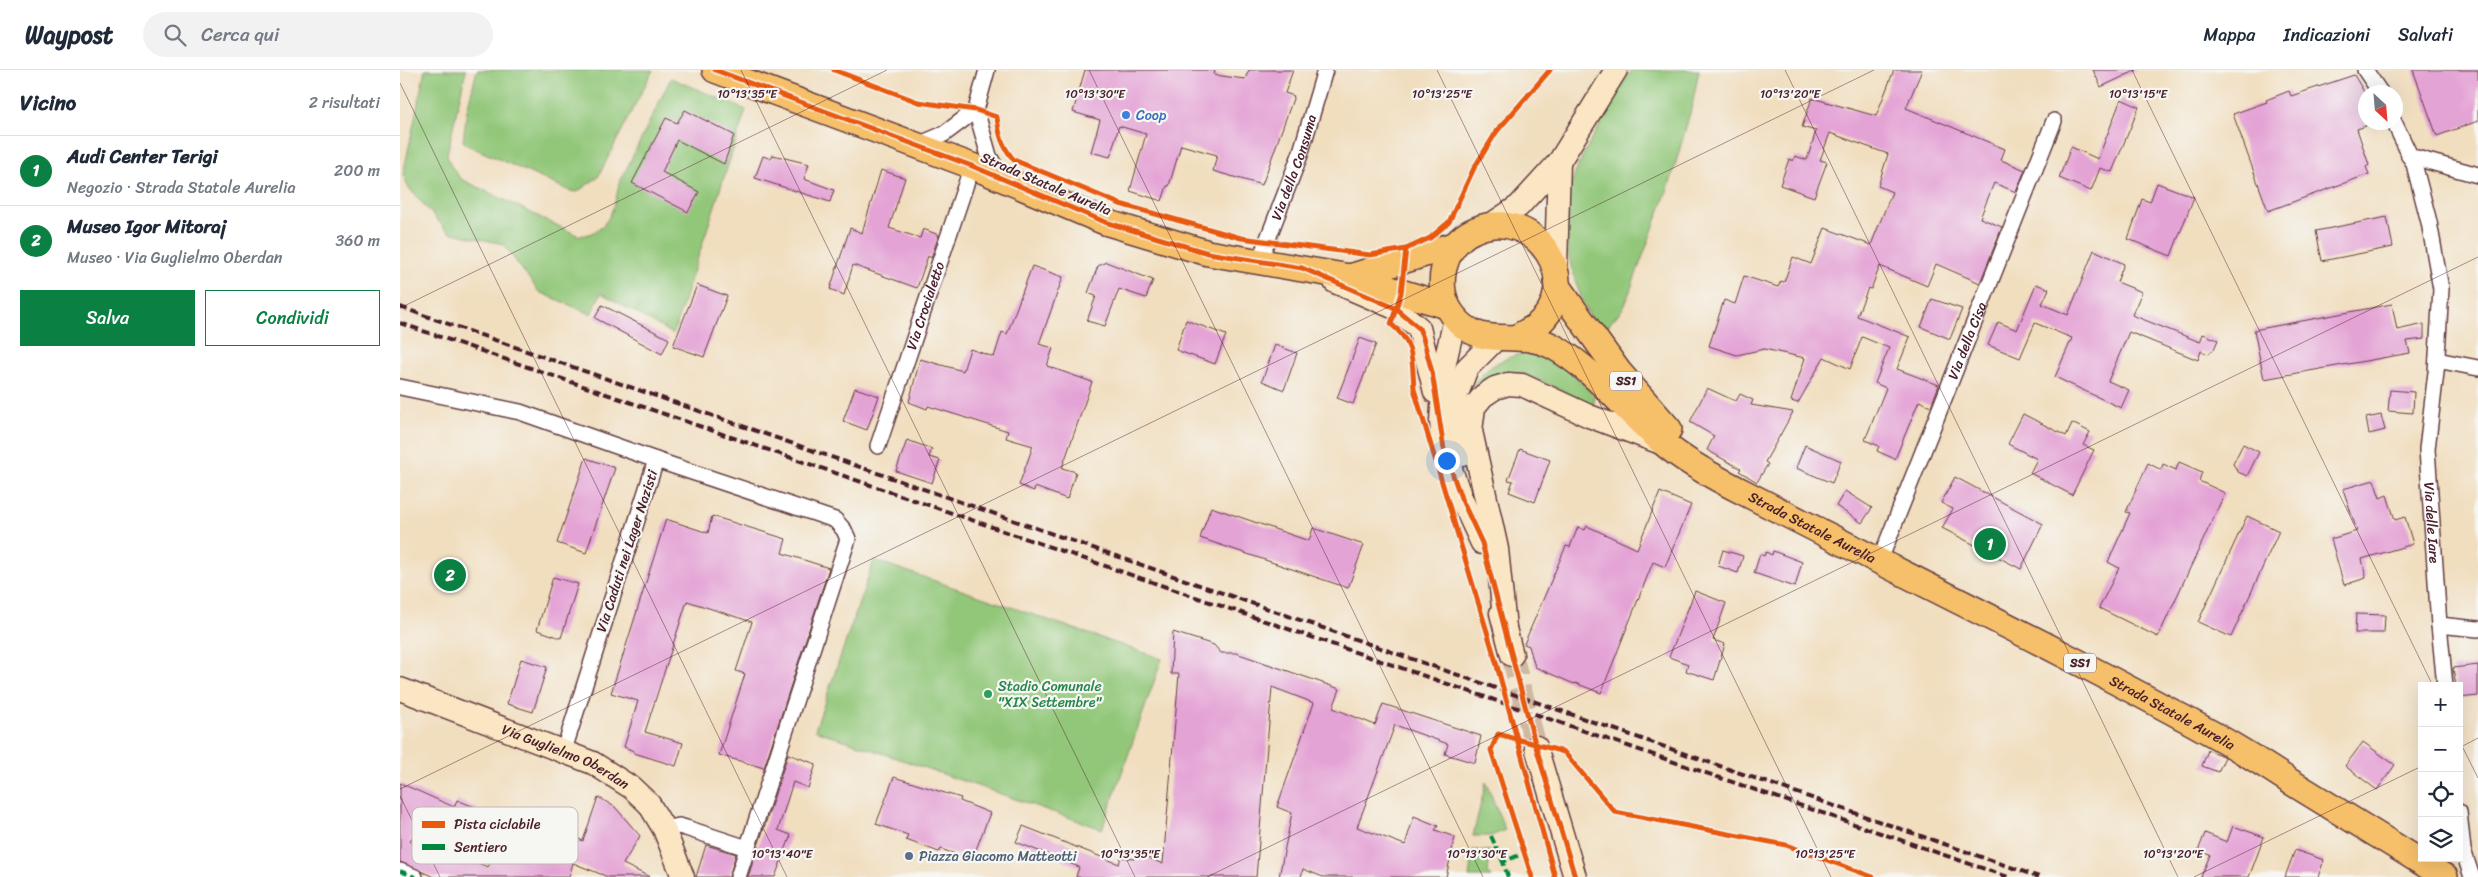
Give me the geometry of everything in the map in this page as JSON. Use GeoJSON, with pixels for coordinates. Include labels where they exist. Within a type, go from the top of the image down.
{"type":"FeatureCollection","features":[{"type":"Feature","properties":{"kind":"main road","name":"Strada Statale Aurelia"},"geometry":{"type":"LineString","coordinates":[[715,70],[972,166],[1105,222],[1208,253],[1350,277],[1451,313]]}},
{"type":"Feature","properties":{"kind":"main road"},"geometry":{"type":"LineString","coordinates":[[1492,224],[1520,227],[1542,242],[1556,276],[1551,308],[1537,326],[1506,338],[1473,333],[1451,313],[1441,285],[1444,264],[1454,245],[1471,231],[1492,224]]}},
{"type":"Feature","properties":{"kind":"main road","name":"Strada Statale Aurelia"},"geometry":{"type":"LineString","coordinates":[[1350,277],[1454,245]]}},
{"type":"Feature","properties":{"kind":"main road","name":"Strada Statale Aurelia"},"geometry":{"type":"LineString","coordinates":[[1556,276],[1619,372],[1703,469]]}},
{"type":"Feature","properties":{"kind":"main road","name":"Strada Statale Aurelia"},"geometry":{"type":"LineString","coordinates":[[1506,338],[1550,345],[1609,392],[1664,444],[1703,469],[1743,492],[1880,560],[2214,734],[2445,877]]}},
{"type":"Feature","properties":{"kind":"street"},"geometry":{"type":"LineString","coordinates":[[987,70],[976,110],[989,156],[1003,179]]}},
{"type":"Feature","properties":{"kind":"street","name":"Via della Consuma"},"geometry":{"type":"LineString","coordinates":[[1259,262],[1300,155],[1325,70]]}},
{"type":"Feature","properties":{"kind":"street"},"geometry":{"type":"LineString","coordinates":[[1492,224],[1519,206],[1559,162],[1616,70]]}},
{"type":"Feature","properties":{"kind":"street"},"geometry":{"type":"LineString","coordinates":[[2365,70],[2375,85]]}},
{"type":"Feature","properties":{"kind":"street"},"geometry":{"type":"LineString","coordinates":[[918,146],[944,134],[976,110]]}},
{"type":"Feature","properties":{"kind":"street","name":"Via della Cisa"},"geometry":{"type":"LineString","coordinates":[[1880,560],[2054,121]]}},
{"type":"Feature","properties":{"kind":"street","name":"Via delle Iare"},"geometry":{"type":"LineString","coordinates":[[2398,130],[2409,156],[2429,222],[2441,289],[2437,360],[2426,449],[2445,682]]}},
{"type":"Feature","properties":{"kind":"street"},"geometry":{"type":"LineString","coordinates":[[2409,156],[2478,175]]}},
{"type":"Feature","properties":{"kind":"street"},"geometry":{"type":"LineString","coordinates":[[1556,276],[1559,162]]}},
{"type":"Feature","properties":{"kind":"street","name":"Via Crocialetto"},"geometry":{"type":"LineString","coordinates":[[878,446],[972,166]]}},
{"type":"Feature","properties":{"kind":"street","name":"Strada Statale Aurelia"},"geometry":{"type":"LineString","coordinates":[[1302,268],[1395,308],[1419,328],[1432,372],[1441,421]]}},
{"type":"Feature","properties":{"kind":"street"},"geometry":{"type":"LineString","coordinates":[[1451,313],[1441,421],[1444,449],[1461,498],[1482,543]]}},
{"type":"Feature","properties":{"kind":"street"},"geometry":{"type":"LineString","coordinates":[[1506,338],[1468,368],[1452,408],[1482,543],[1512,655]]}},
{"type":"Feature","properties":{"kind":"street"},"geometry":{"type":"LineString","coordinates":[[2437,360],[2478,368]]}},
{"type":"Feature","properties":{"kind":"street"},"geometry":{"type":"LineString","coordinates":[[1505,628],[1497,549],[1471,431],[1474,406],[1494,388],[1508,384],[1522,385],[1589,416],[1664,444]]}},
{"type":"Feature","properties":{"kind":"street","name":"Via Caduti nei Lager Nazisti"},"geometry":{"type":"LineString","coordinates":[[400,387],[520,412],[656,460],[563,753]]}},
{"type":"Feature","properties":{"kind":"street"},"geometry":{"type":"LineString","coordinates":[[656,460],[835,520],[844,530],[848,539],[738,877]]}},
{"type":"Feature","properties":{"kind":"street"},"geometry":{"type":"LineString","coordinates":[[2439,625],[2478,629]]}},
{"type":"Feature","properties":{"kind":"street","name":"Via Guglielmo Oberdan"},"geometry":{"type":"LineString","coordinates":[[400,689],[593,763],[632,788],[675,829],[683,877]]}},
{"type":"Feature","properties":{"kind":"street"},"geometry":{"type":"LineString","coordinates":[[1536,747],[1574,877]]}},
{"type":"Feature","properties":{"kind":"street"},"geometry":{"type":"LineString","coordinates":[[2460,817],[2463,850],[2472,877]]}},
{"type":"Feature","properties":{"kind":"street"},"geometry":{"type":"LineString","coordinates":[[675,829],[747,848]]}},
{"type":"Feature","properties":{"kind":"street"},"geometry":{"type":"LineString","coordinates":[[400,871],[415,877]]}},
{"type":"Feature","properties":{"kind":"green space"},"geometry":{"type":"Polygon","coordinates":[[[425,70],[466,70],[447,154],[451,166],[461,179],[579,236],[597,230],[608,219],[615,203],[619,184],[671,78],[746,110],[673,334],[601,293],[591,314],[539,292],[503,244],[448,232],[408,187],[403,175],[425,70]]]}},
{"type":"Feature","properties":{"kind":"green space"},"geometry":{"type":"Polygon","coordinates":[[[477,70],[653,70],[598,177],[577,192],[570,191],[467,145],[463,141],[467,110],[477,70]]]}},
{"type":"Feature","properties":{"kind":"green space"},"geometry":{"type":"Polygon","coordinates":[[[1632,70],[1699,70],[1692,106],[1671,180],[1624,307],[1600,335],[1581,296],[1568,255],[1566,213],[1569,192],[1580,161],[1613,99],[1632,70]]]}},
{"type":"Feature","properties":{"kind":"green space"},"geometry":{"type":"Polygon","coordinates":[[[1521,354],[1543,358],[1571,373],[1580,380],[1594,397],[1594,404],[1590,406],[1549,384],[1516,373],[1498,375],[1478,387],[1473,386],[1494,365],[1521,354]]]}},
{"type":"Feature","properties":{"kind":"green space","name":"Stadio Comunale \"XIX Settembre\""},"geometry":{"type":"Polygon","coordinates":[[[874,560],[1162,659],[1102,829],[815,730],[874,560]]]}},
{"type":"Feature","properties":{"kind":"green space"},"geometry":{"type":"Polygon","coordinates":[[[1486,782],[1505,830],[1491,836],[1473,836],[1486,782]]]}},
{"type":"Feature","properties":{"kind":"green space"},"geometry":{"type":"Polygon","coordinates":[[[1473,850],[1490,851],[1488,873],[1491,877],[1469,877],[1473,850]]]}},
{"type":"Feature","properties":{"kind":"building"},"geometry":{"type":"Polygon","coordinates":[[[1085,70],[1215,70],[1214,75],[1245,79],[1249,70],[1293,70],[1285,93],[1294,96],[1262,185],[1213,171],[1217,155],[1181,145],[1169,186],[1167,186],[1162,201],[1130,191],[1146,134],[1119,126],[1110,157],[1091,152],[1100,120],[1073,112],[1085,70]]]}},
{"type":"Feature","properties":{"kind":"building"},"geometry":{"type":"Polygon","coordinates":[[[1894,70],[1922,70],[1906,108],[2005,149],[2001,160],[2025,170],[2016,192],[1994,183],[1980,218],[2002,227],[1980,283],[1936,264],[1927,286],[1880,266],[1871,289],[1868,288],[1857,316],[1910,337],[1897,369],[1939,385],[1931,406],[1919,401],[1895,459],[1877,451],[1879,446],[1865,440],[1886,388],[1875,383],[1889,348],[1862,337],[1850,369],[1824,357],[1798,403],[1791,401],[1805,358],[1764,349],[1737,355],[1709,346],[1724,300],[1735,304],[1744,276],[1778,287],[1781,281],[1784,282],[1793,257],[1811,264],[1825,228],[1871,245],[1892,192],[1878,186],[1888,154],[1830,133],[1820,160],[1827,162],[1814,197],[1780,185],[1789,159],[1793,161],[1795,156],[1807,160],[1816,131],[1802,127],[1812,98],[1876,116],[1894,70]]]}},
{"type":"Feature","properties":{"kind":"building"},"geometry":{"type":"Polygon","coordinates":[[[2093,70],[2137,70],[2101,87],[2093,70]]]}},
{"type":"Feature","properties":{"kind":"building"},"geometry":{"type":"Polygon","coordinates":[[[2413,70],[2478,70],[2478,121],[2437,136],[2413,70]]]}},
{"type":"Feature","properties":{"kind":"building"},"geometry":{"type":"Polygon","coordinates":[[[2354,75],[2360,85],[2358,85],[2357,129],[2369,165],[2366,167],[2369,174],[2268,211],[2233,114],[2267,102],[2266,100],[2289,91],[2291,96],[2354,75]]]}},
{"type":"Feature","properties":{"kind":"building"},"geometry":{"type":"Polygon","coordinates":[[[2121,99],[2139,107],[2112,172],[2100,168],[2091,191],[2059,178],[2071,147],[2098,159],[2121,99]]]}},
{"type":"Feature","properties":{"kind":"building"},"geometry":{"type":"Polygon","coordinates":[[[685,110],[734,135],[724,164],[677,140],[662,172],[699,192],[688,212],[632,183],[666,118],[677,123],[685,110]]]}},
{"type":"Feature","properties":{"kind":"building"},"geometry":{"type":"Polygon","coordinates":[[[773,155],[809,164],[804,179],[834,190],[830,202],[755,178],[763,156],[771,159],[773,155]]]}},
{"type":"Feature","properties":{"kind":"building"},"geometry":{"type":"Polygon","coordinates":[[[881,170],[905,178],[889,228],[920,238],[923,229],[939,235],[931,258],[928,256],[917,288],[853,265],[844,295],[830,289],[850,228],[862,233],[881,170]]]}},
{"type":"Feature","properties":{"kind":"building"},"geometry":{"type":"Polygon","coordinates":[[[2157,183],[2194,197],[2171,256],[2128,239],[2142,199],[2150,202],[2157,183]]]}},
{"type":"Feature","properties":{"kind":"building"},"geometry":{"type":"Polygon","coordinates":[[[2387,217],[2393,247],[2322,261],[2316,231],[2387,217]]]}},
{"type":"Feature","properties":{"kind":"building"},"geometry":{"type":"Polygon","coordinates":[[[2094,250],[2124,264],[2117,282],[2142,292],[2132,315],[2200,342],[2203,334],[2218,340],[2214,349],[2208,354],[2201,351],[2198,360],[2129,332],[2108,381],[2129,390],[2121,408],[2055,377],[2072,338],[2035,323],[2020,358],[1988,345],[1998,322],[2017,330],[2036,284],[2049,289],[2042,304],[2068,315],[2094,250]]]}},
{"type":"Feature","properties":{"kind":"building"},"geometry":{"type":"Polygon","coordinates":[[[1106,262],[1153,280],[1146,298],[1119,289],[1105,326],[1087,321],[1096,296],[1088,293],[1098,266],[1106,262]]]}},
{"type":"Feature","properties":{"kind":"building"},"geometry":{"type":"Polygon","coordinates":[[[1032,266],[1063,277],[1039,344],[1053,348],[1047,366],[1092,382],[1062,468],[1076,472],[1067,499],[1035,487],[1034,491],[1019,485],[1033,446],[1006,438],[1008,431],[928,406],[927,409],[909,402],[920,359],[963,371],[970,349],[994,357],[1002,332],[1007,334],[1032,266]]]}},
{"type":"Feature","properties":{"kind":"building"},"geometry":{"type":"Polygon","coordinates":[[[697,285],[727,296],[704,357],[673,346],[697,285]]]}},
{"type":"Feature","properties":{"kind":"building"},"geometry":{"type":"Polygon","coordinates":[[[1932,299],[1962,309],[1950,339],[1921,327],[1932,299]]]}},
{"type":"Feature","properties":{"kind":"building"},"geometry":{"type":"Polygon","coordinates":[[[2392,304],[2397,330],[2424,324],[2424,339],[2407,341],[2410,353],[2264,379],[2254,330],[2392,304]]]}},
{"type":"Feature","properties":{"kind":"building"},"geometry":{"type":"Polygon","coordinates":[[[602,305],[669,339],[662,354],[595,318],[602,305]]]}},
{"type":"Feature","properties":{"kind":"building"},"geometry":{"type":"Polygon","coordinates":[[[1186,320],[1226,335],[1215,364],[1176,350],[1186,320]]]}},
{"type":"Feature","properties":{"kind":"building"},"geometry":{"type":"Polygon","coordinates":[[[1360,338],[1376,344],[1353,404],[1337,398],[1360,338]]]}},
{"type":"Feature","properties":{"kind":"building"},"geometry":{"type":"Polygon","coordinates":[[[1275,345],[1297,353],[1284,390],[1262,381],[1275,345]]]}},
{"type":"Feature","properties":{"kind":"building"},"geometry":{"type":"Polygon","coordinates":[[[855,388],[879,396],[867,430],[843,421],[855,388]]]}},
{"type":"Feature","properties":{"kind":"building"},"geometry":{"type":"Polygon","coordinates":[[[1707,388],[1736,401],[1740,394],[1753,400],[1751,405],[1793,412],[1765,462],[1768,464],[1757,482],[1739,471],[1741,469],[1707,450],[1714,436],[1690,422],[1707,388]]]}},
{"type":"Feature","properties":{"kind":"building"},"geometry":{"type":"Polygon","coordinates":[[[2390,390],[2414,392],[2413,413],[2388,411],[2390,390]]]}},
{"type":"Feature","properties":{"kind":"building"},"geometry":{"type":"Polygon","coordinates":[[[2023,414],[2066,436],[2072,423],[2090,432],[2083,445],[2094,450],[2072,495],[2030,473],[2037,459],[2008,444],[2023,414]]]}},
{"type":"Feature","properties":{"kind":"building"},"geometry":{"type":"Polygon","coordinates":[[[2381,415],[2385,430],[2369,434],[2366,418],[2381,415]]]}},
{"type":"Feature","properties":{"kind":"building"},"geometry":{"type":"Polygon","coordinates":[[[907,440],[932,449],[929,457],[940,460],[932,483],[896,471],[907,440]]]}},
{"type":"Feature","properties":{"kind":"building"},"geometry":{"type":"Polygon","coordinates":[[[2243,444],[2259,452],[2247,476],[2238,472],[2233,464],[2243,444]]]}},
{"type":"Feature","properties":{"kind":"building"},"geometry":{"type":"Polygon","coordinates":[[[1805,445],[1841,461],[1832,483],[1796,468],[1805,445]]]}},
{"type":"Feature","properties":{"kind":"building"},"geometry":{"type":"Polygon","coordinates":[[[1520,449],[1550,460],[1535,502],[1509,492],[1513,481],[1508,480],[1520,449]]]}},
{"type":"Feature","properties":{"kind":"building"},"geometry":{"type":"Polygon","coordinates":[[[586,458],[615,468],[586,553],[557,543],[586,458]]]}},
{"type":"Feature","properties":{"kind":"building"},"geometry":{"type":"Polygon","coordinates":[[[2179,462],[2202,472],[2199,481],[2225,493],[2158,637],[2099,608],[2119,568],[2108,562],[2130,513],[2126,512],[2148,463],[2161,470],[2163,464],[2176,470],[2179,462]]]}},
{"type":"Feature","properties":{"kind":"building"},"geometry":{"type":"Polygon","coordinates":[[[1955,477],[2043,524],[2021,569],[1942,528],[1953,509],[1941,503],[1955,477]]]}},
{"type":"Feature","properties":{"kind":"building"},"geometry":{"type":"Polygon","coordinates":[[[2374,480],[2380,498],[2387,495],[2395,520],[2405,517],[2413,544],[2362,559],[2366,578],[2344,585],[2331,539],[2357,531],[2343,489],[2374,480]]]}},
{"type":"Feature","properties":{"kind":"building"},"geometry":{"type":"Polygon","coordinates":[[[1845,491],[1872,508],[1862,523],[1836,506],[1845,491]]]}},
{"type":"Feature","properties":{"kind":"building"},"geometry":{"type":"Polygon","coordinates":[[[1660,492],[1691,505],[1665,567],[1653,562],[1601,693],[1574,684],[1535,667],[1529,646],[1524,644],[1566,546],[1570,547],[1578,527],[1585,530],[1587,526],[1637,549],[1660,492]]]}},
{"type":"Feature","properties":{"kind":"building"},"geometry":{"type":"Polygon","coordinates":[[[1211,507],[1309,541],[1313,528],[1364,545],[1348,588],[1200,538],[1211,507]]]}},
{"type":"Feature","properties":{"kind":"building"},"geometry":{"type":"Polygon","coordinates":[[[712,516],[786,539],[782,553],[829,568],[764,768],[719,755],[745,674],[736,671],[752,622],[687,601],[645,732],[683,743],[676,766],[634,753],[634,751],[624,747],[638,701],[611,693],[666,519],[708,533],[712,516]]]}},
{"type":"Feature","properties":{"kind":"building"},"geometry":{"type":"Polygon","coordinates":[[[2247,516],[2279,531],[2231,637],[2198,622],[2247,516]]]}},
{"type":"Feature","properties":{"kind":"building"},"geometry":{"type":"Polygon","coordinates":[[[1723,550],[1743,556],[1738,573],[1718,566],[1723,550]]]}},
{"type":"Feature","properties":{"kind":"building"},"geometry":{"type":"Polygon","coordinates":[[[1773,551],[1802,562],[1795,587],[1754,573],[1760,554],[1764,556],[1766,552],[1772,555],[1773,551]]]}},
{"type":"Feature","properties":{"kind":"building"},"geometry":{"type":"Polygon","coordinates":[[[553,577],[578,584],[561,638],[537,630],[553,577]]]}},
{"type":"Feature","properties":{"kind":"building"},"geometry":{"type":"Polygon","coordinates":[[[1695,591],[1726,603],[1713,640],[1725,644],[1714,680],[1686,671],[1688,664],[1669,657],[1695,591]]]}},
{"type":"Feature","properties":{"kind":"building"},"geometry":{"type":"Polygon","coordinates":[[[2356,614],[2385,615],[2384,633],[2355,633],[2356,614]]]}},
{"type":"Feature","properties":{"kind":"building"},"geometry":{"type":"Polygon","coordinates":[[[1173,632],[1214,645],[1221,653],[1236,653],[1340,689],[1333,708],[1375,725],[1383,704],[1481,736],[1475,763],[1445,754],[1448,744],[1395,725],[1357,827],[1405,845],[1414,816],[1438,826],[1435,830],[1455,837],[1446,877],[1323,877],[1303,869],[1301,877],[1279,877],[1292,813],[1277,807],[1314,703],[1272,687],[1256,877],[1076,877],[1079,867],[1016,842],[1023,826],[1119,864],[1121,857],[1134,859],[1136,853],[1163,864],[1179,674],[1171,674],[1173,632]]]}},
{"type":"Feature","properties":{"kind":"building"},"geometry":{"type":"Polygon","coordinates":[[[521,659],[547,667],[533,712],[507,704],[521,659]]]}},
{"type":"Feature","properties":{"kind":"building"},"geometry":{"type":"Polygon","coordinates":[[[2478,665],[2478,696],[2463,698],[2463,682],[2455,682],[2453,668],[2478,665]]]}},
{"type":"Feature","properties":{"kind":"building"},"geometry":{"type":"Polygon","coordinates":[[[2363,742],[2395,765],[2377,790],[2345,766],[2363,742]]]}},
{"type":"Feature","properties":{"kind":"building"},"geometry":{"type":"Polygon","coordinates":[[[2208,750],[2225,757],[2218,772],[2202,766],[2208,750]]]}},
{"type":"Feature","properties":{"kind":"building"},"geometry":{"type":"Polygon","coordinates":[[[788,754],[816,764],[808,788],[793,782],[778,830],[791,835],[775,877],[748,877],[788,754]]]}},
{"type":"Feature","properties":{"kind":"building"},"geometry":{"type":"Polygon","coordinates":[[[894,777],[961,798],[960,801],[990,813],[972,860],[941,849],[939,852],[906,840],[908,835],[876,824],[894,777]]]}},
{"type":"Feature","properties":{"kind":"building"},"geometry":{"type":"Polygon","coordinates":[[[400,783],[454,807],[412,807],[412,838],[410,842],[412,843],[412,864],[480,864],[488,867],[489,864],[573,864],[569,877],[434,877],[400,862],[400,783]]]}},
{"type":"Feature","properties":{"kind":"building"},"geometry":{"type":"Polygon","coordinates":[[[598,797],[615,807],[640,836],[623,864],[650,877],[608,877],[576,864],[578,864],[578,839],[583,841],[598,797]]]}},
{"type":"Feature","properties":{"kind":"building"},"geometry":{"type":"Polygon","coordinates":[[[457,800],[474,807],[454,807],[457,800]]]}},
{"type":"Feature","properties":{"kind":"building"},"geometry":{"type":"Polygon","coordinates":[[[2233,826],[2264,837],[2249,877],[2201,877],[2210,855],[2198,851],[2205,833],[2227,842],[2233,826]]]}},
{"type":"Feature","properties":{"kind":"building"},"geometry":{"type":"Polygon","coordinates":[[[706,845],[736,854],[729,877],[696,877],[706,845]]]}},
{"type":"Feature","properties":{"kind":"building"},"geometry":{"type":"Polygon","coordinates":[[[2295,850],[2324,860],[2318,877],[2285,877],[2295,850]]]}},
{"type":"Feature","properties":{"kind":"tunnel"},"geometry":{"type":"LineString","coordinates":[[1512,655],[1536,747]]}},
{"type":"Feature","properties":{"kind":"railway"},"geometry":{"type":"LineString","coordinates":[[400,307],[2039,877]]}},
{"type":"Feature","properties":{"kind":"railway"},"geometry":{"type":"LineString","coordinates":[[400,323],[2008,877]]}},
{"type":"Feature","properties":{"kind":"marked path"},"geometry":{"type":"LineString","coordinates":[[1491,836],[1503,862]]}},
{"type":"Feature","properties":{"kind":"marked path"},"geometry":{"type":"LineString","coordinates":[[1508,877],[1503,862],[1524,853]]}},
{"type":"Feature","properties":{"kind":"marked path"},"geometry":{"type":"LineString","coordinates":[[400,871],[415,877]]}},
{"type":"Feature","properties":{"kind":"cycle path"},"geometry":{"type":"LineString","coordinates":[[715,70],[972,166],[1105,222],[1208,253],[1302,268],[1395,308],[1419,328],[1432,372],[1444,449],[1461,498],[1482,543],[1536,747],[1575,877]]}},
{"type":"Feature","properties":{"kind":"cycle path"},"geometry":{"type":"LineString","coordinates":[[834,70],[918,102],[976,110],[997,117],[1002,140],[1014,160],[1120,204],[1241,238],[1370,255],[1406,249],[1430,238],[1449,222],[1474,168],[1497,131],[1550,70]]}},
{"type":"Feature","properties":{"kind":"cycle path"},"geometry":{"type":"LineString","coordinates":[[1406,249],[1401,293],[1391,324],[1404,338],[1411,353],[1414,389],[1494,655],[1555,877]]}},
{"type":"Feature","properties":{"kind":"cycle path"},"geometry":{"type":"LineString","coordinates":[[1532,877],[1491,750],[1498,734],[1564,752],[1615,812],[1786,845],[1873,877]]}},
{"type":"Feature","properties":{"kind":"place","name":"Coop"},"geometry":{"type":"Point","coordinates":[1126,115]}},
{"type":"Feature","properties":{"kind":"place","name":"Audi Center Terigi"},"geometry":{"type":"Point","coordinates":[1990,544]}},
{"type":"Feature","properties":{"kind":"place","name":"Museo Igor Mitoraj"},"geometry":{"type":"Point","coordinates":[450,575]}},
{"type":"Feature","properties":{"kind":"place","name":"Stadio Comunale \"XIX Settembre\""},"geometry":{"type":"Point","coordinates":[988,694]}},
{"type":"Feature","properties":{"kind":"place","name":"Piazza Giacomo Matteotti"},"geometry":{"type":"Point","coordinates":[909,856]}}]}
